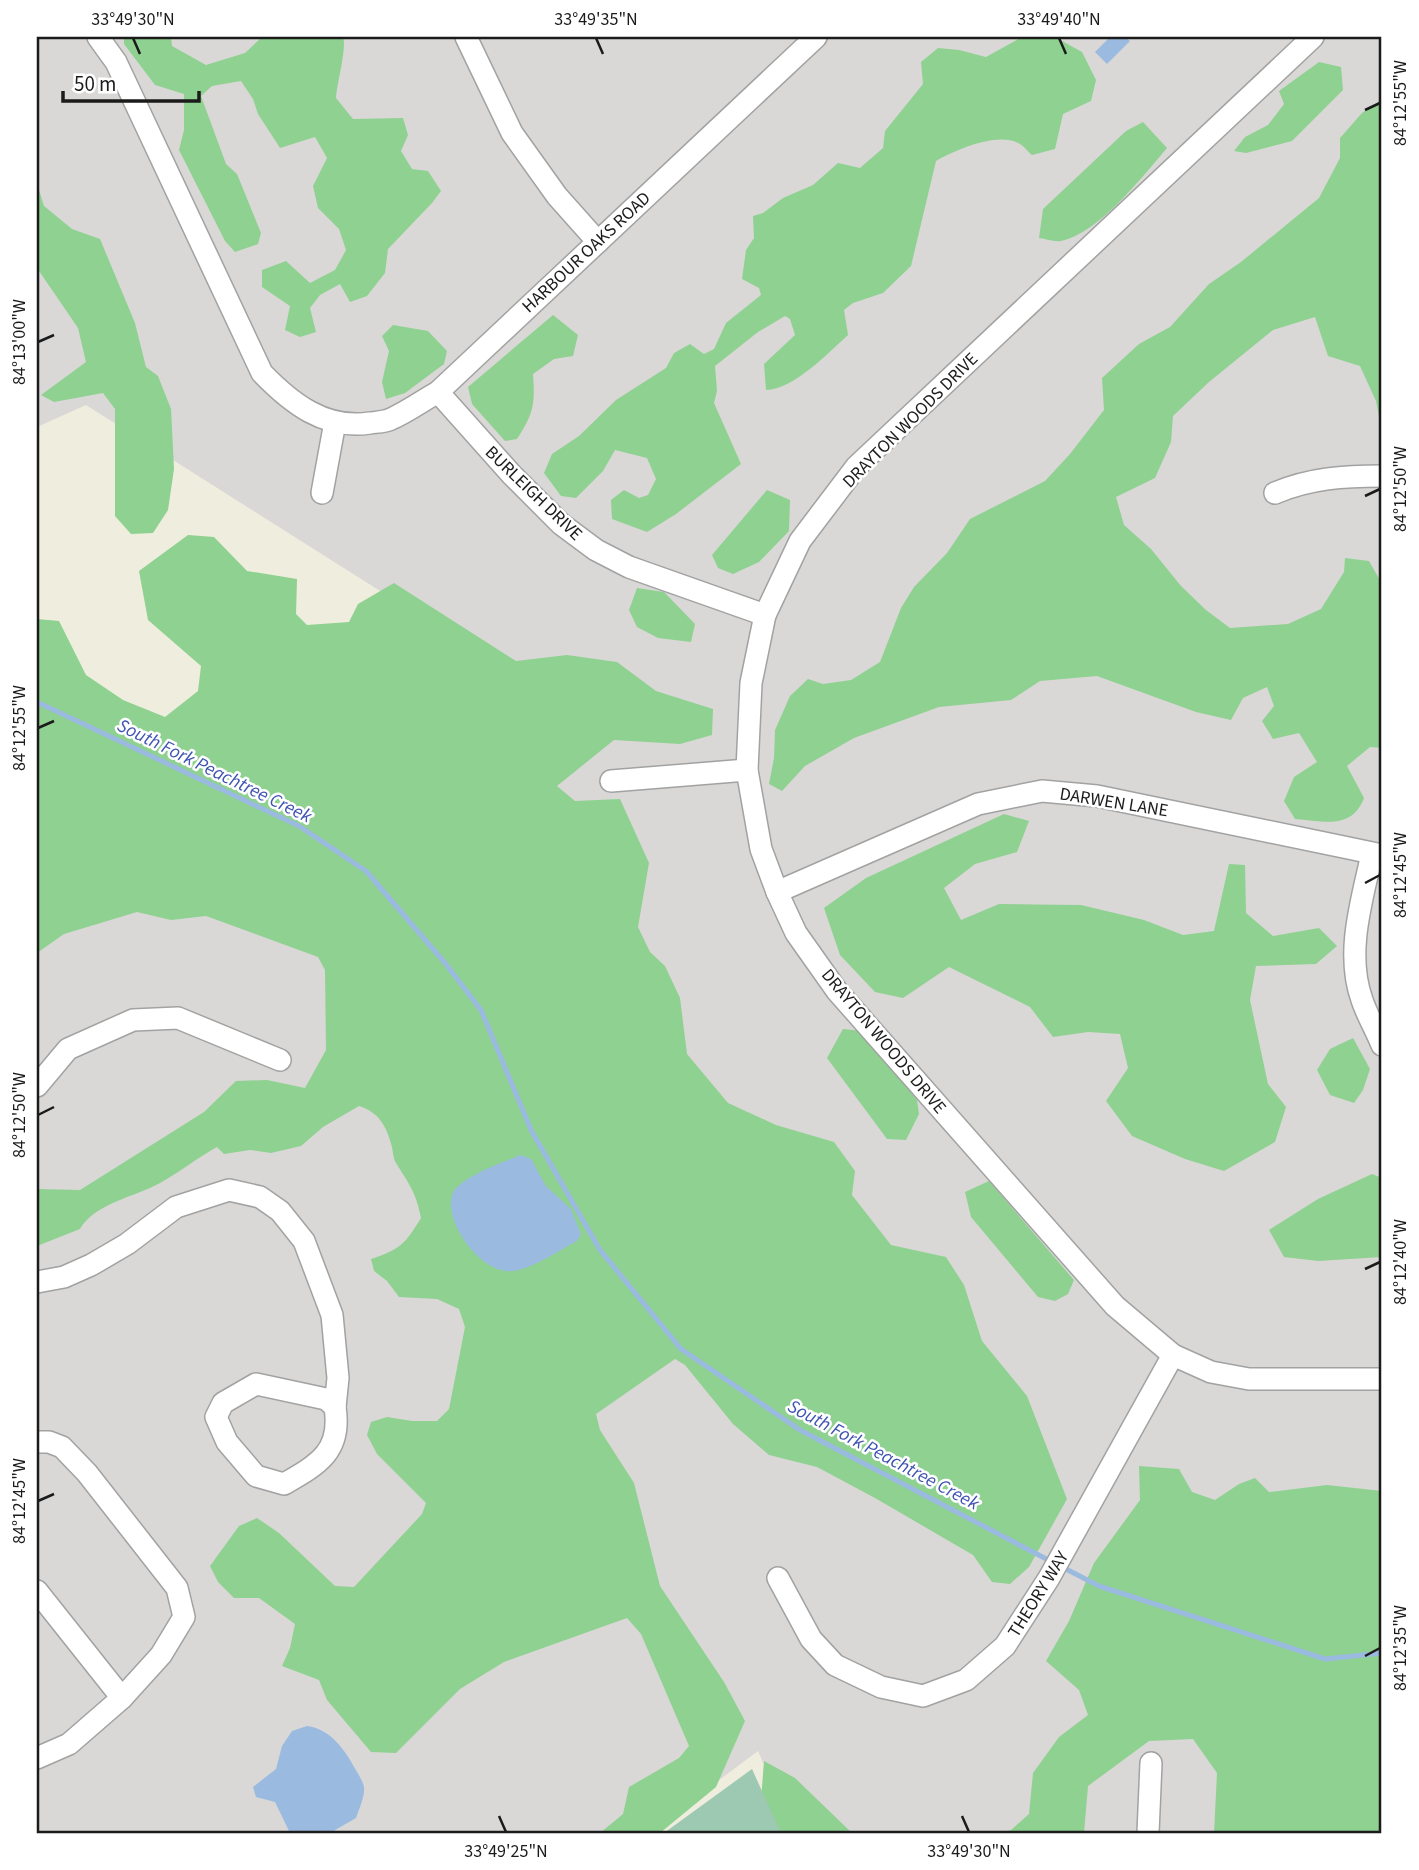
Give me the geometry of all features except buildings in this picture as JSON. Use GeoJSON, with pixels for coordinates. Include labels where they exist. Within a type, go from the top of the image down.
{"type":"FeatureCollection","features":[{"type":"Feature","properties":{"kind":"street","name":"HARBOUR OAKS ROAD"},"geometry":{"type":"LineString","coordinates":[[98,37],[116,62],[262,373],[286,397],[310,413],[335,422],[358,425],[389,420],[438,392],[816,37]]}},
{"type":"Feature","properties":{"kind":"street"},"geometry":{"type":"LineString","coordinates":[[466,37],[512,133],[557,196],[597,242]]}},
{"type":"Feature","properties":{"kind":"street","name":"DRAYTON WOODS DRIVE"},"geometry":{"type":"LineString","coordinates":[[1314,37],[856,467],[800,541],[765,615],[751,683],[747,770],[761,849],[796,933],[838,991],[1115,1306],[1173,1355],[1210,1372],[1249,1379],[1382,1379]]}},
{"type":"Feature","properties":{"kind":"street","name":"BURLEIGH DRIVE"},"geometry":{"type":"LineString","coordinates":[[438,392],[512,475],[561,524],[596,550],[629,567],[765,615]]}},
{"type":"Feature","properties":{"kind":"street"},"geometry":{"type":"LineString","coordinates":[[323,493],[335,422]]}},
{"type":"Feature","properties":{"kind":"street"},"geometry":{"type":"LineString","coordinates":[[1275,493],[1290,486],[1332,477],[1382,476]]}},
{"type":"Feature","properties":{"kind":"street"},"geometry":{"type":"LineString","coordinates":[[611,781],[747,770]]}},
{"type":"Feature","properties":{"kind":"street","name":"DARWEN LANE"},"geometry":{"type":"LineString","coordinates":[[777,892],[978,804],[1042,791],[1097,796],[1377,854]]}},
{"type":"Feature","properties":{"kind":"street"},"geometry":{"type":"LineString","coordinates":[[1377,854],[1356,932],[1355,971],[1361,999],[1382,1045]]}},
{"type":"Feature","properties":{"kind":"street"},"geometry":{"type":"LineString","coordinates":[[37,1087],[68,1049],[134,1020],[178,1018],[280,1060]]}},
{"type":"Feature","properties":{"kind":"street"},"geometry":{"type":"LineString","coordinates":[[37,1282],[64,1277],[91,1265],[127,1244],[176,1207],[229,1190],[260,1197],[280,1211],[304,1241],[332,1315],[338,1378],[335,1407],[338,1425],[331,1448],[315,1466],[284,1484],[256,1476],[227,1442],[216,1417],[223,1403],[256,1384],[326,1399],[335,1407]]}},
{"type":"Feature","properties":{"kind":"street","name":"THEORY WAY"},"geometry":{"type":"LineString","coordinates":[[778,1578],[811,1639],[835,1665],[881,1687],[923,1696],[966,1680],[1005,1646],[1049,1578],[1173,1355]]}},
{"type":"Feature","properties":{"kind":"street"},"geometry":{"type":"LineString","coordinates":[[37,1442],[49,1442],[62,1447],[79,1464],[177,1588],[184,1617],[161,1654],[122,1698],[69,1744],[37,1758]]}},
{"type":"Feature","properties":{"kind":"street"},"geometry":{"type":"LineString","coordinates":[[37,1591],[122,1698]]}},
{"type":"Feature","properties":{"kind":"street"},"geometry":{"type":"LineString","coordinates":[[1148,1833],[1151,1763]]}},
{"type":"Feature","properties":{"kind":"shaded area"},"geometry":{"type":"Polygon","coordinates":[[[37,37],[1382,37],[1382,1833],[794,1833],[758,1751],[648,1833],[37,1833],[37,933],[551,699],[86,405],[37,427],[37,37]]]}},
{"type":"Feature","properties":{"kind":"green space"},"geometry":{"type":"Polygon","coordinates":[[[124,37],[171,37],[172,46],[206,65],[245,53],[262,37],[343,37],[344,49],[336,98],[353,119],[403,118],[408,135],[401,151],[412,169],[428,171],[441,191],[388,249],[385,273],[367,296],[350,302],[340,284],[320,295],[310,308],[316,332],[300,337],[285,330],[290,306],[262,287],[262,270],[286,261],[310,283],[335,270],[346,250],[339,229],[318,208],[313,186],[327,158],[315,137],[280,148],[241,81],[212,86],[201,96],[226,164],[237,174],[261,233],[258,244],[235,252],[225,241],[179,150],[184,130],[184,94],[155,85],[124,44],[124,37]]]}},
{"type":"Feature","properties":{"kind":"green space"},"geometry":{"type":"Polygon","coordinates":[[[1022,37],[1055,37],[1082,52],[1096,80],[1091,101],[1063,114],[1055,149],[1032,155],[1022,145],[1011,141],[989,141],[966,147],[936,161],[911,266],[883,293],[853,303],[844,310],[848,335],[799,377],[788,384],[766,390],[764,364],[795,335],[790,319],[785,316],[758,332],[715,366],[717,391],[714,403],[741,464],[676,514],[647,532],[612,519],[611,500],[624,490],[639,498],[648,495],[656,479],[647,458],[615,450],[603,471],[576,498],[561,496],[544,473],[552,454],[579,436],[616,400],[666,368],[674,353],[690,344],[704,354],[714,349],[726,323],[761,295],[759,288],[742,279],[746,250],[754,238],[753,216],[763,213],[783,198],[813,185],[838,163],[860,168],[883,148],[885,131],[923,84],[921,62],[938,48],[986,57],[1022,37]]]}},
{"type":"Feature","properties":{"kind":"green space"},"geometry":{"type":"Polygon","coordinates":[[[1319,62],[1341,67],[1343,90],[1292,141],[1246,153],[1234,151],[1245,137],[1268,125],[1284,104],[1279,91],[1319,62]]]}},
{"type":"Feature","properties":{"kind":"green space"},"geometry":{"type":"Polygon","coordinates":[[[1382,99],[1382,432],[1376,401],[1360,366],[1328,356],[1315,317],[1273,330],[1209,382],[1173,416],[1171,442],[1155,478],[1116,497],[1124,525],[1151,549],[1181,586],[1230,628],[1288,624],[1321,609],[1344,572],[1345,558],[1369,561],[1382,584],[1382,748],[1370,747],[1347,766],[1364,798],[1359,808],[1345,819],[1336,821],[1295,819],[1284,801],[1294,777],[1317,762],[1299,733],[1273,739],[1262,721],[1274,706],[1267,687],[1243,698],[1231,720],[1196,712],[1097,676],[1040,681],[1011,700],[939,707],[854,738],[805,766],[782,791],[769,784],[775,730],[790,696],[808,679],[823,684],[851,680],[880,662],[901,608],[914,587],[947,553],[970,519],[1045,481],[1104,410],[1102,378],[1139,344],[1170,327],[1209,284],[1241,262],[1319,198],[1340,158],[1340,138],[1362,113],[1382,99]]]}},
{"type":"Feature","properties":{"kind":"green space"},"geometry":{"type":"Polygon","coordinates":[[[1143,122],[1167,148],[1132,188],[1105,216],[1075,236],[1061,241],[1039,238],[1043,209],[1126,131],[1143,122]]]}},
{"type":"Feature","properties":{"kind":"green space"},"geometry":{"type":"Polygon","coordinates":[[[37,184],[44,206],[72,229],[100,239],[135,323],[146,367],[158,376],[171,409],[174,469],[168,510],[153,533],[131,534],[115,516],[115,409],[103,393],[54,402],[41,395],[86,362],[78,328],[37,268],[37,184]]]}},
{"type":"Feature","properties":{"kind":"green space"},"geometry":{"type":"Polygon","coordinates":[[[553,315],[578,335],[573,356],[554,359],[533,374],[530,415],[517,439],[505,441],[472,404],[468,387],[553,315]]]}},
{"type":"Feature","properties":{"kind":"green space"},"geometry":{"type":"Polygon","coordinates":[[[393,325],[428,331],[447,351],[444,364],[405,393],[386,399],[382,382],[389,351],[382,336],[393,325]]]}},
{"type":"Feature","properties":{"kind":"green space"},"geometry":{"type":"Polygon","coordinates":[[[767,490],[790,500],[789,531],[759,562],[733,574],[718,568],[712,555],[767,490]]]}},
{"type":"Feature","properties":{"kind":"green space"},"geometry":{"type":"Polygon","coordinates":[[[188,535],[214,537],[247,571],[297,579],[296,614],[307,625],[349,622],[358,604],[394,583],[516,661],[567,655],[617,662],[656,691],[713,709],[712,735],[680,744],[614,740],[557,786],[575,801],[620,799],[649,863],[638,927],[650,952],[665,966],[680,998],[687,1054],[728,1103],[776,1125],[834,1142],[855,1171],[852,1195],[891,1245],[946,1257],[964,1285],[982,1341],[1027,1396],[1067,1499],[1029,1567],[1010,1584],[992,1582],[973,1555],[875,1498],[817,1467],[769,1455],[733,1424],[685,1365],[675,1359],[596,1414],[600,1430],[634,1483],[660,1586],[724,1682],[745,1721],[716,1787],[660,1833],[600,1833],[623,1814],[629,1787],[679,1758],[689,1746],[641,1634],[627,1618],[504,1662],[460,1689],[396,1753],[371,1752],[327,1700],[319,1680],[282,1666],[290,1648],[295,1624],[259,1598],[234,1598],[218,1582],[210,1566],[239,1526],[257,1518],[279,1533],[335,1586],[354,1587],[422,1514],[426,1503],[377,1454],[367,1435],[371,1422],[387,1417],[437,1421],[449,1409],[465,1327],[459,1309],[437,1299],[399,1297],[387,1281],[374,1271],[371,1259],[401,1244],[421,1218],[414,1195],[395,1161],[388,1133],[377,1116],[359,1106],[323,1127],[301,1146],[271,1153],[250,1150],[224,1154],[217,1147],[160,1183],[105,1207],[87,1220],[80,1229],[37,1246],[37,1189],[80,1190],[204,1112],[236,1081],[267,1080],[305,1088],[326,1050],[325,970],[318,957],[206,916],[171,920],[137,912],[64,934],[37,953],[37,619],[59,621],[86,675],[123,700],[165,717],[198,691],[201,666],[148,620],[139,571],[188,535]]]}},
{"type":"Feature","properties":{"kind":"green space"},"geometry":{"type":"Polygon","coordinates":[[[637,588],[664,592],[695,624],[691,642],[658,638],[637,627],[629,610],[637,588]]]}},
{"type":"Feature","properties":{"kind":"green space"},"geometry":{"type":"Polygon","coordinates":[[[1004,814],[1029,821],[1017,852],[975,864],[944,888],[961,920],[999,904],[1081,905],[1144,920],[1183,935],[1214,931],[1229,864],[1245,865],[1246,913],[1273,936],[1319,928],[1337,946],[1316,964],[1256,966],[1250,1000],[1268,1084],[1286,1107],[1275,1142],[1224,1171],[1185,1159],[1132,1136],[1106,1101],[1128,1068],[1120,1034],[1088,1032],[1053,1037],[1030,1007],[949,967],[903,998],[875,992],[840,955],[824,908],[866,878],[1004,814]]]}},
{"type":"Feature","properties":{"kind":"green space"},"geometry":{"type":"Polygon","coordinates":[[[843,1029],[863,1031],[917,1100],[919,1114],[906,1140],[887,1139],[827,1058],[843,1029]]]}},
{"type":"Feature","properties":{"kind":"green space"},"geometry":{"type":"Polygon","coordinates":[[[1353,1038],[1370,1069],[1363,1090],[1354,1103],[1330,1095],[1317,1070],[1330,1049],[1353,1038]]]}},
{"type":"Feature","properties":{"kind":"green space"},"geometry":{"type":"Polygon","coordinates":[[[1372,1174],[1382,1178],[1382,1257],[1318,1261],[1284,1257],[1269,1230],[1318,1199],[1372,1174]]]}},
{"type":"Feature","properties":{"kind":"green space"},"geometry":{"type":"Polygon","coordinates":[[[989,1181],[1074,1280],[1068,1294],[1055,1301],[1038,1297],[971,1217],[965,1192],[989,1181]]]}},
{"type":"Feature","properties":{"kind":"green space"},"geometry":{"type":"Polygon","coordinates":[[[1139,1466],[1179,1469],[1192,1492],[1215,1500],[1239,1484],[1255,1478],[1269,1492],[1327,1485],[1382,1491],[1382,1833],[1214,1833],[1217,1773],[1193,1739],[1149,1741],[1088,1786],[1084,1833],[1000,1833],[1011,1830],[1029,1814],[1033,1773],[1059,1737],[1088,1715],[1079,1690],[1046,1661],[1069,1621],[1094,1563],[1140,1500],[1139,1466]]]}},
{"type":"Feature","properties":{"kind":"green space"},"geometry":{"type":"Polygon","coordinates":[[[764,1761],[795,1778],[852,1833],[780,1833],[761,1800],[764,1761]]]}},
{"type":"Feature","properties":{"kind":"green space"},"geometry":{"type":"Polygon","coordinates":[[[752,1769],[781,1833],[664,1833],[752,1769]]]}},
{"type":"Feature","properties":{"kind":"water"},"geometry":{"type":"Polygon","coordinates":[[[1110,37],[1125,37],[1130,41],[1107,64],[1095,52],[1110,37]]]}},
{"type":"Feature","properties":{"kind":"water"},"geometry":{"type":"Polygon","coordinates":[[[521,1155],[531,1159],[546,1186],[571,1209],[581,1234],[577,1241],[537,1263],[521,1270],[501,1270],[478,1256],[460,1233],[451,1207],[452,1195],[472,1176],[521,1155]]]}},
{"type":"Feature","properties":{"kind":"water"},"geometry":{"type":"Polygon","coordinates":[[[307,1726],[324,1732],[343,1749],[364,1787],[356,1818],[330,1833],[290,1833],[275,1802],[256,1797],[253,1787],[276,1769],[282,1746],[292,1731],[307,1726]]]}},
{"type":"Feature","properties":{"kind":"waterway","name":"South Fork Peachtree Creek"},"geometry":{"type":"LineString","coordinates":[[37,702],[299,826],[366,871],[445,963],[481,1010],[531,1130],[600,1250],[681,1349],[800,1430],[1054,1563]]}},
{"type":"Feature","properties":{"kind":"waterway","name":"South Fork Peachtree Creek"},"geometry":{"type":"LineString","coordinates":[[1062,1567],[1099,1586],[1325,1659],[1382,1653]]}}]}
